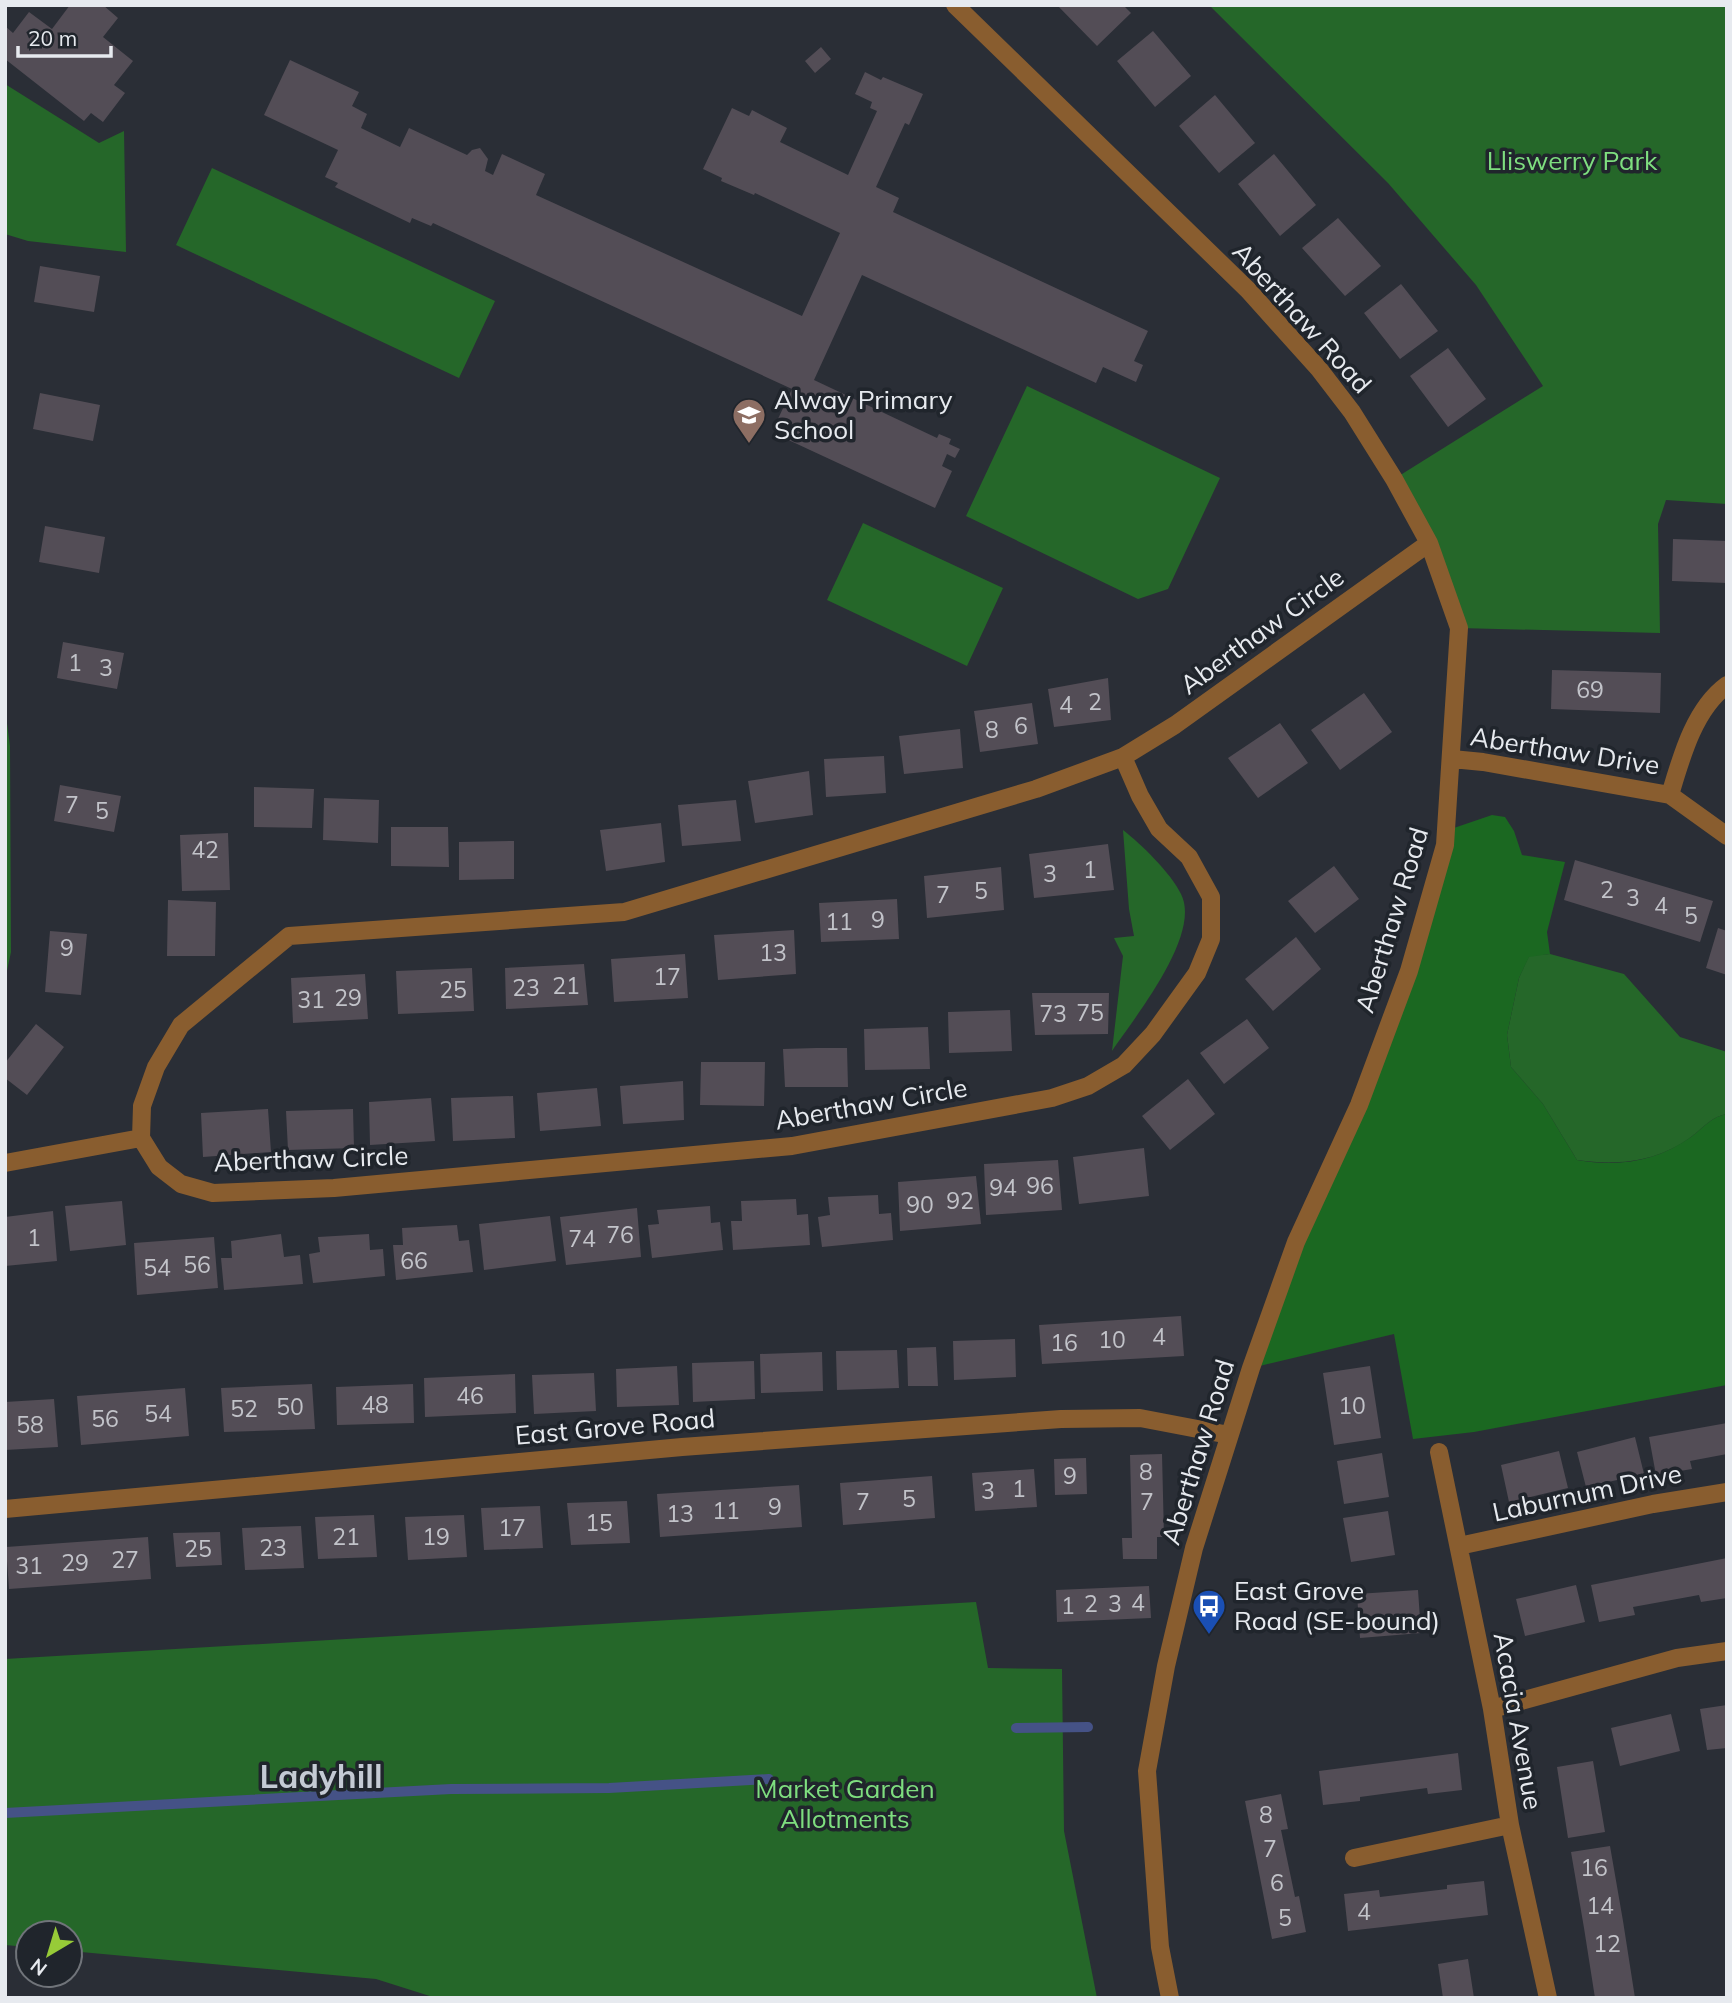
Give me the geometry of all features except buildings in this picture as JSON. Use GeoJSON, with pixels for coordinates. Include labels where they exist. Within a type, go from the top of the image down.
{"type":"FeatureCollection","features":[{"type":"Feature","properties":{"kind":"street","name":"Aberthaw Road"},"geometry":{"type":"LineString","coordinates":[[955,5],[1248,290],[1297,344],[1352,412],[1394,479],[1429,543],[1459,628],[1445,845],[1409,971],[1359,1105],[1296,1242],[1229,1435],[1194,1548],[1166,1667],[1147,1771],[1160,1947],[1170,1998]]}},
{"type":"Feature","properties":{"kind":"street","name":"Aberthaw Circle"},"geometry":{"type":"LineString","coordinates":[[1123,757],[1159,830],[1189,857],[1211,897],[1211,939],[1197,974],[1153,1034],[1124,1065],[1088,1086],[1052,1098],[792,1146],[334,1188],[213,1193],[181,1184],[159,1167],[141,1138],[142,1106],[156,1067],[181,1025],[289,936],[624,912],[1037,789],[1123,757],[1175,725],[1429,543]]}},
{"type":"Feature","properties":{"kind":"street","name":"Aberthaw Drive"},"geometry":{"type":"LineString","coordinates":[[1670,795],[1683,752],[1703,711],[1727,685]]}},
{"type":"Feature","properties":{"kind":"street","name":"Aberthaw Drive"},"geometry":{"type":"LineString","coordinates":[[1452,759],[1670,795],[1727,836]]}},
{"type":"Feature","properties":{"kind":"street"},"geometry":{"type":"LineString","coordinates":[[5,1163],[141,1138]]}},
{"type":"Feature","properties":{"kind":"street","name":"East Grove Road"},"geometry":{"type":"LineString","coordinates":[[5,1508],[682,1447],[1060,1419],[1140,1419],[1229,1435]]}},
{"type":"Feature","properties":{"kind":"street","name":"Acacia Avenue"},"geometry":{"type":"LineString","coordinates":[[1439,1452],[1492,1709],[1510,1825],[1548,1998]]}},
{"type":"Feature","properties":{"kind":"street","name":"Laburnum Drive"},"geometry":{"type":"LineString","coordinates":[[1459,1546],[1653,1504],[1727,1492]]}},
{"type":"Feature","properties":{"kind":"street"},"geometry":{"type":"LineString","coordinates":[[1492,1709],[1677,1658],[1727,1651]]}},
{"type":"Feature","properties":{"kind":"street"},"geometry":{"type":"LineString","coordinates":[[1354,1858],[1510,1825]]}},
{"type":"Feature","properties":{"kind":"green space","name":"Lliswerry Park"},"geometry":{"type":"Polygon","coordinates":[[[1209,5],[1727,5],[1727,504],[1666,500],[1658,524],[1660,633],[1459,628],[1394,479],[1543,386],[1476,285],[1388,183],[1209,5]]]}},
{"type":"Feature","properties":{"kind":"green space"},"geometry":{"type":"Polygon","coordinates":[[[5,84],[99,143],[124,131],[126,252],[28,241],[5,234],[5,84]]]}},
{"type":"Feature","properties":{"kind":"green space"},"geometry":{"type":"Polygon","coordinates":[[[212,168],[495,301],[459,378],[176,245],[212,168]]]}},
{"type":"Feature","properties":{"kind":"green space"},"geometry":{"type":"Polygon","coordinates":[[[1027,386],[1220,478],[1168,589],[1138,599],[966,516],[1027,386]]]}},
{"type":"Feature","properties":{"kind":"green space"},"geometry":{"type":"Polygon","coordinates":[[[863,523],[1003,588],[967,666],[827,600],[863,523]]]}},
{"type":"Feature","properties":{"kind":"green space"},"geometry":{"type":"Polygon","coordinates":[[[5,708],[10,746],[11,952],[5,980],[5,708]]]}},
{"type":"Feature","properties":{"kind":"green space"},"geometry":{"type":"Polygon","coordinates":[[[1492,815],[1505,817],[1514,831],[1522,855],[1565,862],[1547,932],[1550,954],[1529,957],[1519,978],[1507,1035],[1511,1067],[1543,1104],[1577,1160],[1607,1163],[1650,1157],[1678,1145],[1712,1120],[1727,1114],[1727,1385],[1474,1432],[1413,1439],[1394,1334],[1251,1368],[1359,1105],[1448,830],[1492,815]]]}},
{"type":"Feature","properties":{"kind":"green space"},"geometry":{"type":"Polygon","coordinates":[[[1123,830],[1147,851],[1170,877],[1181,894],[1185,911],[1182,931],[1163,976],[1112,1051],[1123,956],[1114,938],[1134,936],[1129,909],[1123,830]]]}},
{"type":"Feature","properties":{"kind":"green space"},"geometry":{"type":"Polygon","coordinates":[[[1550,954],[1624,974],[1680,1037],[1727,1052],[1727,1114],[1712,1120],[1678,1145],[1651,1157],[1622,1162],[1577,1160],[1543,1104],[1511,1067],[1507,1035],[1519,978],[1529,956],[1550,954]]]}},
{"type":"Feature","properties":{"kind":"green space","name":"Market Garden Allotments"},"geometry":{"type":"Polygon","coordinates":[[[976,1602],[988,1668],[1062,1669],[1064,1831],[1097,1998],[436,1998],[376,1979],[84,1952],[84,1919],[14,1919],[14,1946],[5,1945],[5,1659],[976,1602]]]}},
{"type":"Feature","properties":{"kind":"waterway"},"geometry":{"type":"LineString","coordinates":[[1016,1728],[1088,1727]]}},
{"type":"Feature","properties":{"kind":"waterway"},"geometry":{"type":"LineString","coordinates":[[5,1813],[451,1789],[609,1788],[769,1779]]}},
{"type":"Feature","properties":{"kind":"place","name":"Alway Primary School"},"geometry":{"type":"Point","coordinates":[749,445]}},
{"type":"Feature","properties":{"kind":"place","name":"East Grove Road (SE-bound)"},"geometry":{"type":"Point","coordinates":[1209,1636]}},
{"type":"Feature","properties":{"kind":"district","name":"Ladyhill"},"geometry":{"type":"Point","coordinates":[321,1776]}}]}
